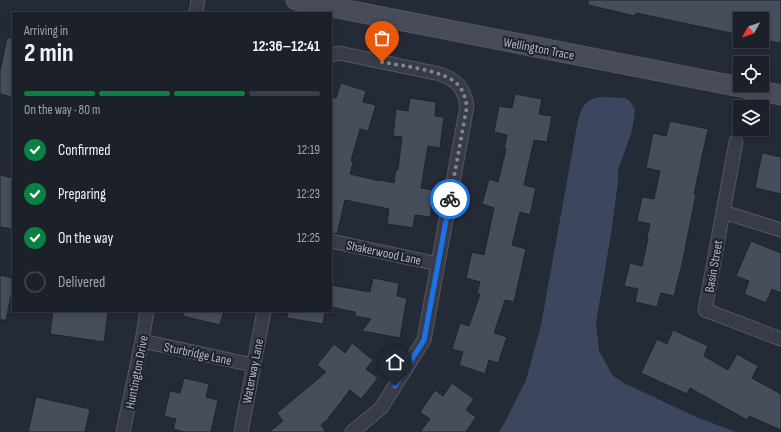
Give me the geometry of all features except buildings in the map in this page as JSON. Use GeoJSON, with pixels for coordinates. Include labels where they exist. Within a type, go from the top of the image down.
{"type":"FeatureCollection","features":[{"type":"Feature","properties":{"kind":"street"},"geometry":{"type":"LineString","coordinates":[[196,12],[198,0]]}},
{"type":"Feature","properties":{"kind":"street","name":"Wellington Trace"},"geometry":{"type":"LineString","coordinates":[[296,0],[781,95]]}},
{"type":"Feature","properties":{"kind":"street"},"geometry":{"type":"LineString","coordinates":[[332,55],[339,53],[440,74],[451,78],[459,85],[465,95],[467,106],[424,340],[381,408],[352,432]]}},
{"type":"Feature","properties":{"kind":"street","name":"Basin Street"},"geometry":{"type":"LineString","coordinates":[[736,142],[705,310],[781,339]]}},
{"type":"Feature","properties":{"kind":"street"},"geometry":{"type":"LineString","coordinates":[[723,212],[781,230]]}},
{"type":"Feature","properties":{"kind":"street","name":"Shakerwood Lane"},"geometry":{"type":"LineString","coordinates":[[332,241],[438,264]]}},
{"type":"Feature","properties":{"kind":"street","name":"Huntington Drive"},"geometry":{"type":"LineString","coordinates":[[124,432],[147,312]]}},
{"type":"Feature","properties":{"kind":"street","name":"Waterway Lane"},"geometry":{"type":"LineString","coordinates":[[241,432],[264,312]]}},
{"type":"Feature","properties":{"kind":"street","name":"Sturbridge Lane"},"geometry":{"type":"LineString","coordinates":[[142,341],[253,366]]}},
{"type":"Feature","properties":{"kind":"water"},"geometry":{"type":"Polygon","coordinates":[[[601,97],[625,98],[630,101],[635,110],[631,134],[618,170],[618,182],[611,234],[596,323],[599,351],[613,376],[626,384],[696,417],[736,432],[499,432],[526,380],[541,325],[581,110],[588,101],[601,97]]]}},
{"type":"Feature","properties":{"kind":"way so far"},"geometry":{"type":"LineString","coordinates":[[382,62],[440,74],[451,78],[459,85],[465,95],[467,106],[450,199]]}},
{"type":"Feature","properties":{"kind":"route"},"geometry":{"type":"LineString","coordinates":[[395,386],[424,340],[450,199]]}}]}
